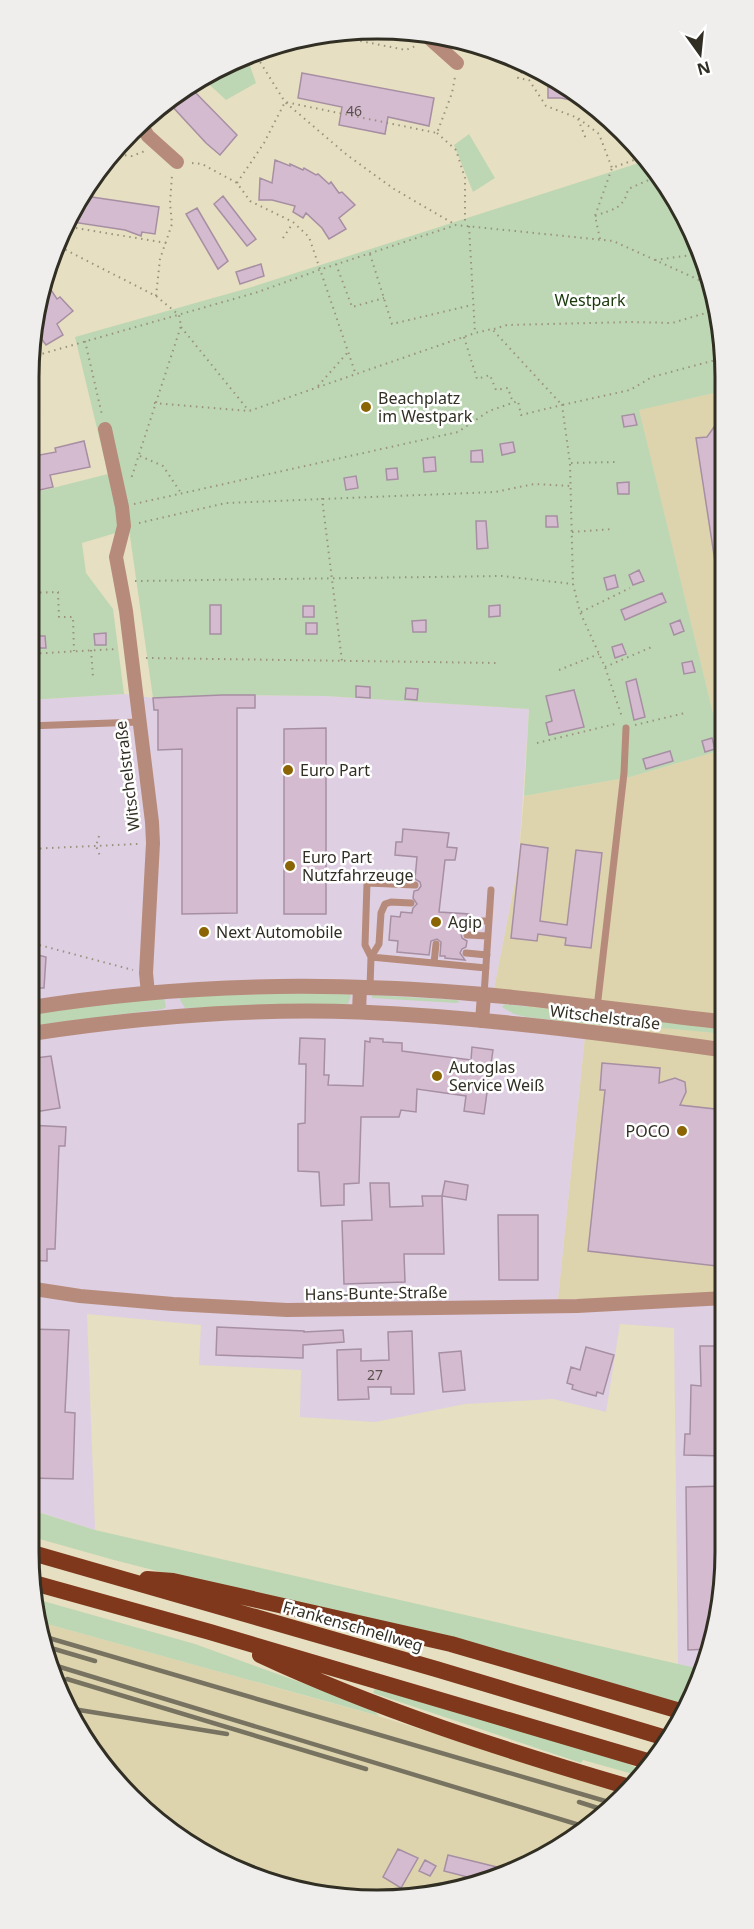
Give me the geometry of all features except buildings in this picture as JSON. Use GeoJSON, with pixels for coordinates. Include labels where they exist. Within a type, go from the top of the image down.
{"type":"FeatureCollection","features":[{"type":"Feature","properties":{"kind":"highway","name":"Frankenschnellweg"},"geometry":{"type":"LineString","coordinates":[[39,1555],[660,1736]]}},
{"type":"Feature","properties":{"kind":"highway"},"geometry":{"type":"LineString","coordinates":[[119,1578],[173,1581],[414,1634],[676,1710]]}},
{"type":"Feature","properties":{"kind":"highway"},"geometry":{"type":"LineString","coordinates":[[41,1584],[644,1759]]}},
{"type":"Feature","properties":{"kind":"highway"},"geometry":{"type":"LineString","coordinates":[[210,1632],[306,1677],[374,1703],[481,1740],[623,1784]]}},
{"type":"Feature","properties":{"kind":"street"},"geometry":{"type":"LineString","coordinates":[[436,44],[457,63]]}},
{"type":"Feature","properties":{"kind":"street"},"geometry":{"type":"LineString","coordinates":[[145,131],[177,162]]}},
{"type":"Feature","properties":{"kind":"street"},"geometry":{"type":"LineString","coordinates":[[105,429],[124,526]]}},
{"type":"Feature","properties":{"kind":"street","name":"Witschelstraße"},"geometry":{"type":"LineString","coordinates":[[124,526],[116,557],[131,653],[153,843],[146,973],[148,993]]}},
{"type":"Feature","properties":{"kind":"street","name":"Witschelstraße"},"geometry":{"type":"LineString","coordinates":[[39,1007],[148,993],[274,986],[365,987],[484,995],[715,1023]]}},
{"type":"Feature","properties":{"kind":"street"},"geometry":{"type":"LineString","coordinates":[[359,1012],[365,987]]}},
{"type":"Feature","properties":{"kind":"street"},"geometry":{"type":"LineString","coordinates":[[482,1021],[484,995]]}},
{"type":"Feature","properties":{"kind":"street","name":"Witschelstraße"},"geometry":{"type":"LineString","coordinates":[[39,1032],[94,1024],[196,1015],[359,1012],[482,1021],[715,1049]]}},
{"type":"Feature","properties":{"kind":"street","name":"Hans-Bunte-Straße"},"geometry":{"type":"LineString","coordinates":[[39,1290],[80,1296],[173,1304],[287,1311],[577,1306],[715,1299]]}},
{"type":"Feature","properties":{"kind":"lane"},"geometry":{"type":"LineString","coordinates":[[39,726],[139,722]]}},
{"type":"Feature","properties":{"kind":"lane"},"geometry":{"type":"LineString","coordinates":[[597,1008],[624,773],[626,728]]}},
{"type":"Feature","properties":{"kind":"lane"},"geometry":{"type":"LineString","coordinates":[[371,957],[365,945],[367,884],[414,885]]}},
{"type":"Feature","properties":{"kind":"lane"},"geometry":{"type":"LineString","coordinates":[[484,995],[491,890]]}},
{"type":"Feature","properties":{"kind":"lane"},"geometry":{"type":"LineString","coordinates":[[365,987],[371,957],[379,944],[381,913],[385,904],[411,903]]}},
{"type":"Feature","properties":{"kind":"lane"},"geometry":{"type":"LineString","coordinates":[[468,921],[489,921]]}},
{"type":"Feature","properties":{"kind":"lane"},"geometry":{"type":"LineString","coordinates":[[467,935],[488,936]]}},
{"type":"Feature","properties":{"kind":"lane"},"geometry":{"type":"LineString","coordinates":[[434,963],[436,947],[446,951]]}},
{"type":"Feature","properties":{"kind":"lane"},"geometry":{"type":"LineString","coordinates":[[466,953],[487,955]]}},
{"type":"Feature","properties":{"kind":"lane"},"geometry":{"type":"LineString","coordinates":[[371,957],[486,968]]}},
{"type":"Feature","properties":{"kind":"path"},"geometry":{"type":"LineString","coordinates":[[355,40],[406,50],[423,42]]}},
{"type":"Feature","properties":{"kind":"path"},"geometry":{"type":"LineString","coordinates":[[259,61],[285,102],[347,155],[394,189],[456,225]]}},
{"type":"Feature","properties":{"kind":"path"},"geometry":{"type":"LineString","coordinates":[[438,134],[452,93],[457,63]]}},
{"type":"Feature","properties":{"kind":"path"},"geometry":{"type":"LineString","coordinates":[[522,72],[518,78],[529,80],[546,106],[578,118],[599,134],[612,168],[595,216],[600,239]]}},
{"type":"Feature","properties":{"kind":"path"},"geometry":{"type":"LineString","coordinates":[[285,102],[438,134],[456,150],[465,178],[465,225]]}},
{"type":"Feature","properties":{"kind":"path"},"geometry":{"type":"LineString","coordinates":[[237,183],[264,143],[285,102]]}},
{"type":"Feature","properties":{"kind":"path"},"geometry":{"type":"LineString","coordinates":[[578,118],[586,139]]}},
{"type":"Feature","properties":{"kind":"path"},"geometry":{"type":"LineString","coordinates":[[122,155],[132,156],[159,146]]}},
{"type":"Feature","properties":{"kind":"path"},"geometry":{"type":"LineString","coordinates":[[612,168],[635,159]]}},
{"type":"Feature","properties":{"kind":"path"},"geometry":{"type":"LineString","coordinates":[[156,296],[160,259],[171,224],[170,180],[177,162],[202,164],[237,183],[250,201],[293,222],[309,237],[322,268],[356,375]]}},
{"type":"Feature","properties":{"kind":"path"},"geometry":{"type":"LineString","coordinates":[[595,216],[620,207],[626,200],[628,189],[651,179]]}},
{"type":"Feature","properties":{"kind":"path"},"geometry":{"type":"LineString","coordinates":[[283,238],[293,222]]}},
{"type":"Feature","properties":{"kind":"path"},"geometry":{"type":"LineString","coordinates":[[40,354],[258,292],[322,268],[456,225],[613,241],[700,281]]}},
{"type":"Feature","properties":{"kind":"path"},"geometry":{"type":"LineString","coordinates":[[469,225],[475,333]]}},
{"type":"Feature","properties":{"kind":"path"},"geometry":{"type":"LineString","coordinates":[[74,228],[166,243]]}},
{"type":"Feature","properties":{"kind":"path"},"geometry":{"type":"LineString","coordinates":[[64,250],[156,296],[179,315],[181,326],[249,411]]}},
{"type":"Feature","properties":{"kind":"path"},"geometry":{"type":"LineString","coordinates":[[369,253],[392,324],[472,305]]}},
{"type":"Feature","properties":{"kind":"path"},"geometry":{"type":"LineString","coordinates":[[655,260],[692,255]]}},
{"type":"Feature","properties":{"kind":"path"},"geometry":{"type":"LineString","coordinates":[[336,264],[352,307],[384,298]]}},
{"type":"Feature","properties":{"kind":"path"},"geometry":{"type":"LineString","coordinates":[[154,403],[249,411],[507,324],[672,323],[709,312]]}},
{"type":"Feature","properties":{"kind":"path"},"geometry":{"type":"LineString","coordinates":[[122,507],[140,456],[154,403],[181,326]]}},
{"type":"Feature","properties":{"kind":"path"},"geometry":{"type":"LineString","coordinates":[[492,329],[562,405],[570,464],[573,584],[580,612],[600,654],[624,722],[537,743]]}},
{"type":"Feature","properties":{"kind":"path"},"geometry":{"type":"LineString","coordinates":[[464,337],[477,379],[490,375],[496,390],[508,388],[513,403]]}},
{"type":"Feature","properties":{"kind":"path"},"geometry":{"type":"LineString","coordinates":[[85,341],[105,429]]}},
{"type":"Feature","properties":{"kind":"path"},"geometry":{"type":"LineString","coordinates":[[316,388],[348,352]]}},
{"type":"Feature","properties":{"kind":"path"},"geometry":{"type":"LineString","coordinates":[[122,507],[458,432],[489,411],[518,401],[521,415],[630,390],[652,377],[714,360]]}},
{"type":"Feature","properties":{"kind":"path"},"geometry":{"type":"LineString","coordinates":[[140,456],[163,466],[181,494]]}},
{"type":"Feature","properties":{"kind":"path"},"geometry":{"type":"LineString","coordinates":[[570,464],[616,462]]}},
{"type":"Feature","properties":{"kind":"path"},"geometry":{"type":"LineString","coordinates":[[124,526],[226,503],[495,492],[534,484],[571,486]]}},
{"type":"Feature","properties":{"kind":"path"},"geometry":{"type":"LineString","coordinates":[[322,498],[342,661]]}},
{"type":"Feature","properties":{"kind":"path"},"geometry":{"type":"LineString","coordinates":[[572,532],[613,529]]}},
{"type":"Feature","properties":{"kind":"path"},"geometry":{"type":"LineString","coordinates":[[120,581],[502,576],[573,584]]}},
{"type":"Feature","properties":{"kind":"path"},"geometry":{"type":"LineString","coordinates":[[580,612],[630,588]]}},
{"type":"Feature","properties":{"kind":"path"},"geometry":{"type":"LineString","coordinates":[[39,593],[58,592],[59,617],[73,617],[75,651]]}},
{"type":"Feature","properties":{"kind":"path"},"geometry":{"type":"LineString","coordinates":[[605,667],[654,646]]}},
{"type":"Feature","properties":{"kind":"path"},"geometry":{"type":"LineString","coordinates":[[39,653],[91,650],[342,661],[497,663]]}},
{"type":"Feature","properties":{"kind":"path"},"geometry":{"type":"LineString","coordinates":[[91,650],[93,677]]}},
{"type":"Feature","properties":{"kind":"path"},"geometry":{"type":"LineString","coordinates":[[560,670],[600,654]]}},
{"type":"Feature","properties":{"kind":"path"},"geometry":{"type":"LineString","coordinates":[[626,728],[685,712]]}},
{"type":"Feature","properties":{"kind":"path"},"geometry":{"type":"LineString","coordinates":[[99,836],[96,846],[100,856]]}},
{"type":"Feature","properties":{"kind":"path"},"geometry":{"type":"LineString","coordinates":[[39,849],[153,843]]}},
{"type":"Feature","properties":{"kind":"path"},"geometry":{"type":"LineString","coordinates":[[39,945],[146,973]]}},
{"type":"Feature","properties":{"kind":"shaded area"},"geometry":{"type":"Polygon","coordinates":[[[715,393],[715,722],[638,409],[715,393]]]}},
{"type":"Feature","properties":{"kind":"shaded area"},"geometry":{"type":"Polygon","coordinates":[[[124,694],[153,698],[216,695],[325,696],[529,709],[518,866],[494,989],[585,1036],[558,1299],[715,1299],[714,1574],[709,1618],[694,1668],[678,1665],[674,1328],[620,1324],[606,1412],[553,1399],[465,1404],[375,1422],[300,1417],[301,1370],[199,1365],[201,1325],[87,1314],[95,1530],[39,1512],[39,699],[124,694]]]}},
{"type":"Feature","properties":{"kind":"shaded area"},"geometry":{"type":"Polygon","coordinates":[[[715,752],[715,1299],[558,1299],[585,1036],[494,989],[518,866],[524,796],[630,777],[715,752]]]}},
{"type":"Feature","properties":{"kind":"shaded area"},"geometry":{"type":"Polygon","coordinates":[[[47,1624],[378,1716],[616,1791],[583,1820],[546,1845],[486,1872],[443,1884],[399,1889],[355,1889],[311,1884],[268,1872],[228,1855],[189,1833],[154,1806],[123,1775],[84,1721],[57,1661],[47,1624]]]}},
{"type":"Feature","properties":{"kind":"green space"},"geometry":{"type":"Polygon","coordinates":[[[250,64],[256,83],[226,100],[208,84],[250,64]]]}},
{"type":"Feature","properties":{"kind":"green space"},"geometry":{"type":"Polygon","coordinates":[[[469,134],[495,178],[473,192],[454,145],[469,134]]]}},
{"type":"Feature","properties":{"kind":"green space","name":"Westpark"},"geometry":{"type":"Polygon","coordinates":[[[638,163],[670,208],[689,248],[709,311],[712,333],[715,393],[639,410],[715,721],[715,752],[630,777],[524,796],[529,709],[325,696],[216,695],[153,698],[129,529],[82,543],[86,573],[113,609],[124,694],[39,699],[39,491],[108,474],[75,337],[252,287],[638,163]]]}},
{"type":"Feature","properties":{"kind":"green space"},"geometry":{"type":"Polygon","coordinates":[[[347,992],[351,996],[348,1004],[185,1008],[180,1000],[181,996],[347,992]]]}},
{"type":"Feature","properties":{"kind":"green space"},"geometry":{"type":"Polygon","coordinates":[[[372,995],[457,1000],[460,1002],[372,998],[372,995]]]}},
{"type":"Feature","properties":{"kind":"green space"},"geometry":{"type":"Polygon","coordinates":[[[164,998],[166,1007],[39,1025],[39,1013],[164,998]]]}},
{"type":"Feature","properties":{"kind":"green space"},"geometry":{"type":"Polygon","coordinates":[[[504,1004],[715,1028],[715,1033],[642,1026],[626,1028],[526,1017],[514,1014],[502,1007],[504,1004]]]}},
{"type":"Feature","properties":{"kind":"green space"},"geometry":{"type":"Polygon","coordinates":[[[39,1512],[95,1530],[694,1668],[679,1704],[39,1539],[39,1512]]]}},
{"type":"Feature","properties":{"kind":"green space"},"geometry":{"type":"Polygon","coordinates":[[[43,1601],[195,1644],[371,1708],[379,1716],[47,1624],[43,1601]]]}},
{"type":"Feature","properties":{"kind":"green space"},"geometry":{"type":"Polygon","coordinates":[[[375,1688],[618,1759],[637,1768],[632,1774],[583,1760],[581,1763],[373,1693],[375,1688]]]}},
{"type":"Feature","properties":{"kind":"railway"},"geometry":{"type":"LineString","coordinates":[[51,1639],[605,1801]]}},
{"type":"Feature","properties":{"kind":"railway"},"geometry":{"type":"LineString","coordinates":[[54,1649],[95,1661]]}},
{"type":"Feature","properties":{"kind":"railway"},"geometry":{"type":"LineString","coordinates":[[59,1667],[577,1824]]}},
{"type":"Feature","properties":{"kind":"railway"},"geometry":{"type":"LineString","coordinates":[[67,1679],[366,1769]]}},
{"type":"Feature","properties":{"kind":"railway"},"geometry":{"type":"LineString","coordinates":[[78,1710],[227,1734]]}},
{"type":"Feature","properties":{"kind":"railway"},"geometry":{"type":"LineString","coordinates":[[579,1802],[598,1808]]}},
{"type":"Feature","properties":{"kind":"place","name":"Beachplatz im Westpark"},"geometry":{"type":"Point","coordinates":[366,407]}},
{"type":"Feature","properties":{"kind":"place","name":"Euro Part"},"geometry":{"type":"Point","coordinates":[288,770]}},
{"type":"Feature","properties":{"kind":"place","name":"Euro Part Nutzfahrzeuge"},"geometry":{"type":"Point","coordinates":[290,866]}},
{"type":"Feature","properties":{"kind":"place","name":"Agip"},"geometry":{"type":"Point","coordinates":[436,922]}},
{"type":"Feature","properties":{"kind":"place","name":"Next Automobile"},"geometry":{"type":"Point","coordinates":[204,932]}},
{"type":"Feature","properties":{"kind":"place","name":"Autoglas Service Weiß"},"geometry":{"type":"Point","coordinates":[437,1076]}},
{"type":"Feature","properties":{"kind":"place","name":"POCO"},"geometry":{"type":"Point","coordinates":[682,1131]}}]}
